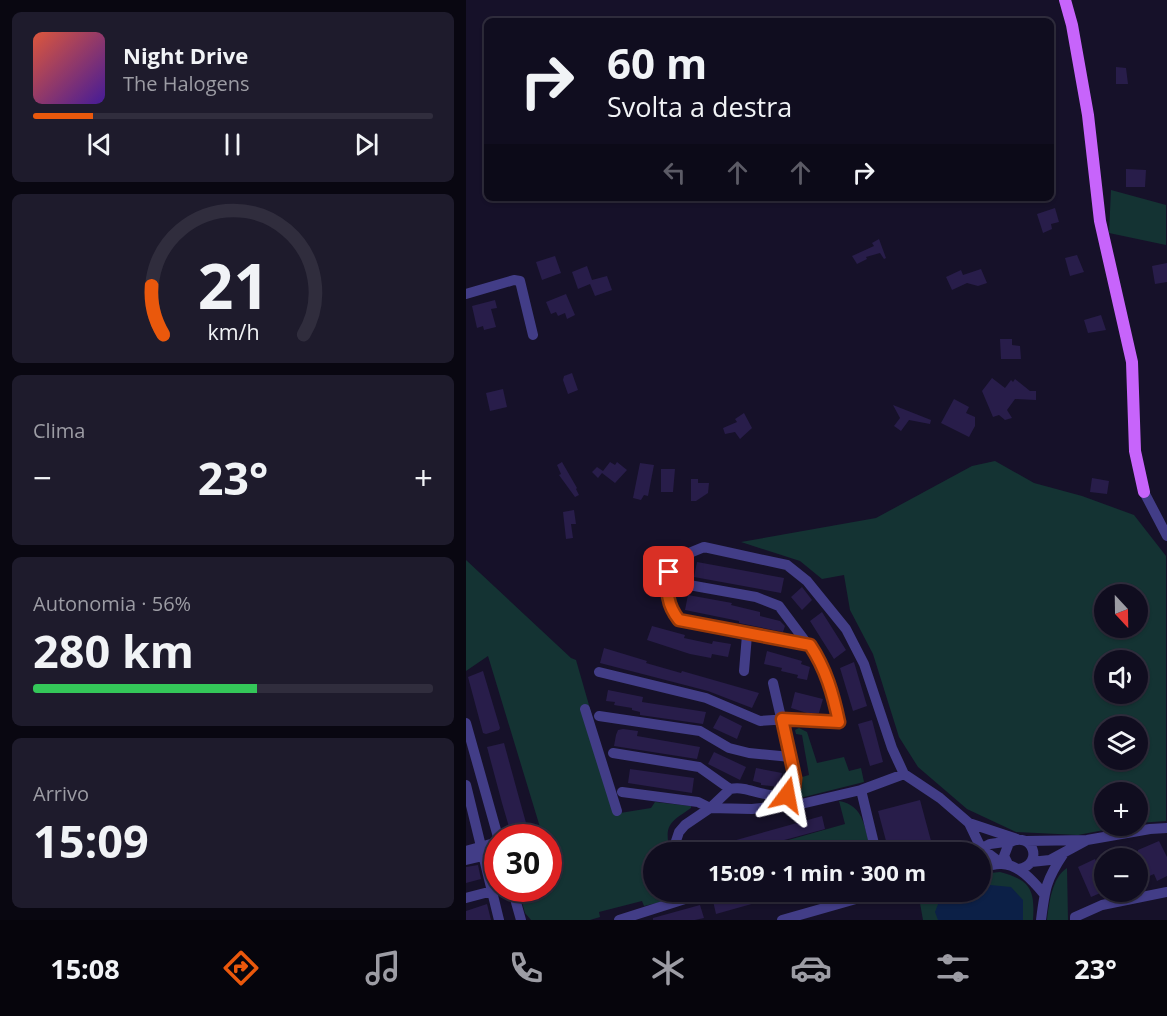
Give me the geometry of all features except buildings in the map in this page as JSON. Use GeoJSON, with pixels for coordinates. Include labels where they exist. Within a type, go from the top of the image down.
{"type":"FeatureCollection","features":[{"type":"Feature","properties":{"kind":"main road"},"geometry":{"type":"LineString","coordinates":[[1065,0],[1072,25],[1088,115],[1100,221],[1132,362],[1135,451],[1144,492]]}},
{"type":"Feature","properties":{"kind":"street"},"geometry":{"type":"LineString","coordinates":[[466,294],[514,280],[520,281],[533,335]]}},
{"type":"Feature","properties":{"kind":"street"},"geometry":{"type":"LineString","coordinates":[[1144,492],[1166,536]]}},
{"type":"Feature","properties":{"kind":"street"},"geometry":{"type":"LineString","coordinates":[[810,645],[747,635],[679,620],[670,609],[666,589],[669,572],[682,556],[704,547],[787,565],[807,581],[846,629],[864,664],[892,748],[904,774],[940,798],[969,823],[1022,842],[1049,875]]}},
{"type":"Feature","properties":{"kind":"street"},"geometry":{"type":"LineString","coordinates":[[599,672],[706,698],[760,721],[782,719],[839,722],[829,682],[820,661],[779,606],[756,597],[689,585]]}},
{"type":"Feature","properties":{"kind":"street"},"geometry":{"type":"LineString","coordinates":[[744,671],[747,635]]}},
{"type":"Feature","properties":{"kind":"street"},"geometry":{"type":"LineString","coordinates":[[676,842],[679,832],[685,825],[710,808],[730,789],[741,788],[777,796],[787,795],[794,788],[791,757],[773,683]]}},
{"type":"Feature","properties":{"kind":"street"},"geometry":{"type":"LineString","coordinates":[[585,709],[617,811]]}},
{"type":"Feature","properties":{"kind":"street"},"geometry":{"type":"LineString","coordinates":[[599,716],[700,731],[729,748],[749,753],[791,757]]}},
{"type":"Feature","properties":{"kind":"street"},"geometry":{"type":"LineString","coordinates":[[466,723],[494,824]]}},
{"type":"Feature","properties":{"kind":"street"},"geometry":{"type":"LineString","coordinates":[[613,753],[699,767],[730,789]]}},
{"type":"Feature","properties":{"kind":"street"},"geometry":{"type":"LineString","coordinates":[[622,792],[698,802],[710,808],[752,809],[801,804],[861,790],[904,774]]}},
{"type":"Feature","properties":{"kind":"street"},"geometry":{"type":"LineString","coordinates":[[466,779],[481,775]]}},
{"type":"Feature","properties":{"kind":"street"},"geometry":{"type":"LineString","coordinates":[[466,784],[484,859]]}},
{"type":"Feature","properties":{"kind":"street"},"geometry":{"type":"LineString","coordinates":[[861,790],[874,842]]}},
{"type":"Feature","properties":{"kind":"street"},"geometry":{"type":"LineString","coordinates":[[969,823],[975,842]]}},
{"type":"Feature","properties":{"kind":"street"},"geometry":{"type":"LineString","coordinates":[[991,844],[1087,840],[1166,828]]}},
{"type":"Feature","properties":{"kind":"street"},"geometry":{"type":"LineString","coordinates":[[1019,869],[1036,861],[1050,860],[1087,840]]}},
{"type":"Feature","properties":{"kind":"street"},"geometry":{"type":"LineString","coordinates":[[1004,864],[1004,851],[1022,842]]}},
{"type":"Feature","properties":{"kind":"street"},"geometry":{"type":"LineString","coordinates":[[466,851],[482,851]]}},
{"type":"Feature","properties":{"kind":"street"},"geometry":{"type":"LineString","coordinates":[[466,860],[482,851]]}},
{"type":"Feature","properties":{"kind":"street"},"geometry":{"type":"LineString","coordinates":[[1041,920],[1049,875],[1064,853]]}},
{"type":"Feature","properties":{"kind":"street"},"geometry":{"type":"LineString","coordinates":[[991,857],[1019,869],[1034,881],[1044,894]]}},
{"type":"Feature","properties":{"kind":"street"},"geometry":{"type":"LineString","coordinates":[[991,866],[1004,864]]}},
{"type":"Feature","properties":{"kind":"street"},"geometry":{"type":"LineString","coordinates":[[1075,920],[1075,917],[1102,905],[1166,892]]}},
{"type":"Feature","properties":{"kind":"street"},"geometry":{"type":"LineString","coordinates":[[466,898],[484,893]]}},
{"type":"Feature","properties":{"kind":"street"},"geometry":{"type":"LineString","coordinates":[[495,902],[499,920]]}},
{"type":"Feature","properties":{"kind":"street"},"geometry":{"type":"LineString","coordinates":[[516,902],[521,920]]}},
{"type":"Feature","properties":{"kind":"street"},"geometry":{"type":"LineString","coordinates":[[619,920],[676,902]]}},
{"type":"Feature","properties":{"kind":"street"},"geometry":{"type":"LineString","coordinates":[[782,920],[845,902]]}},
{"type":"Feature","properties":{"kind":"green space"},"geometry":{"type":"Polygon","coordinates":[[[1111,190],[1166,205],[1166,245],[1109,233],[1111,190]]]}},
{"type":"Feature","properties":{"kind":"green space"},"geometry":{"type":"Polygon","coordinates":[[[995,461],[1034,483],[1082,496],[1134,515],[1166,556],[1166,821],[1148,822],[1148,782],[1094,782],[1094,832],[1078,835],[1016,832],[967,809],[918,767],[899,737],[873,654],[850,610],[844,575],[822,579],[800,561],[741,542],[876,518],[972,466],[995,461]]]}},
{"type":"Feature","properties":{"kind":"green space"},"geometry":{"type":"Polygon","coordinates":[[[466,560],[571,658],[576,660],[620,813],[651,808],[655,802],[691,806],[670,825],[669,842],[643,842],[643,902],[661,902],[644,906],[642,901],[599,912],[600,917],[590,920],[531,920],[525,913],[522,902],[562,902],[562,824],[539,824],[488,656],[466,671],[466,560]]]}},
{"type":"Feature","properties":{"kind":"green space"},"geometry":{"type":"Polygon","coordinates":[[[799,728],[807,732],[817,763],[844,757],[849,771],[861,768],[864,782],[792,800],[802,787],[802,777],[809,775],[802,735],[796,734],[795,730],[799,728]]]}},
{"type":"Feature","properties":{"kind":"green space"},"geometry":{"type":"Polygon","coordinates":[[[839,801],[848,803],[859,813],[868,842],[781,842],[845,824],[839,801]]]}},
{"type":"Feature","properties":{"kind":"green space"},"geometry":{"type":"Polygon","coordinates":[[[1067,868],[1068,920],[1047,920],[1055,884],[1067,868]]]}},
{"type":"Feature","properties":{"kind":"green space"},"geometry":{"type":"Polygon","coordinates":[[[1000,872],[1025,883],[1032,894],[1033,920],[923,920],[920,902],[991,902],[991,873],[1000,872]]]}},
{"type":"Feature","properties":{"kind":"water"},"geometry":{"type":"Polygon","coordinates":[[[991,885],[1011,887],[1023,900],[1023,920],[938,920],[935,912],[939,902],[991,902],[991,885]]]}},
{"type":"Feature","properties":{"kind":"route"},"geometry":{"type":"LineString","coordinates":[[669,572],[666,589],[670,609],[679,620],[747,635],[810,645],[820,661],[833,693],[839,722],[782,719],[795,778],[794,788],[787,795]]}}]}
